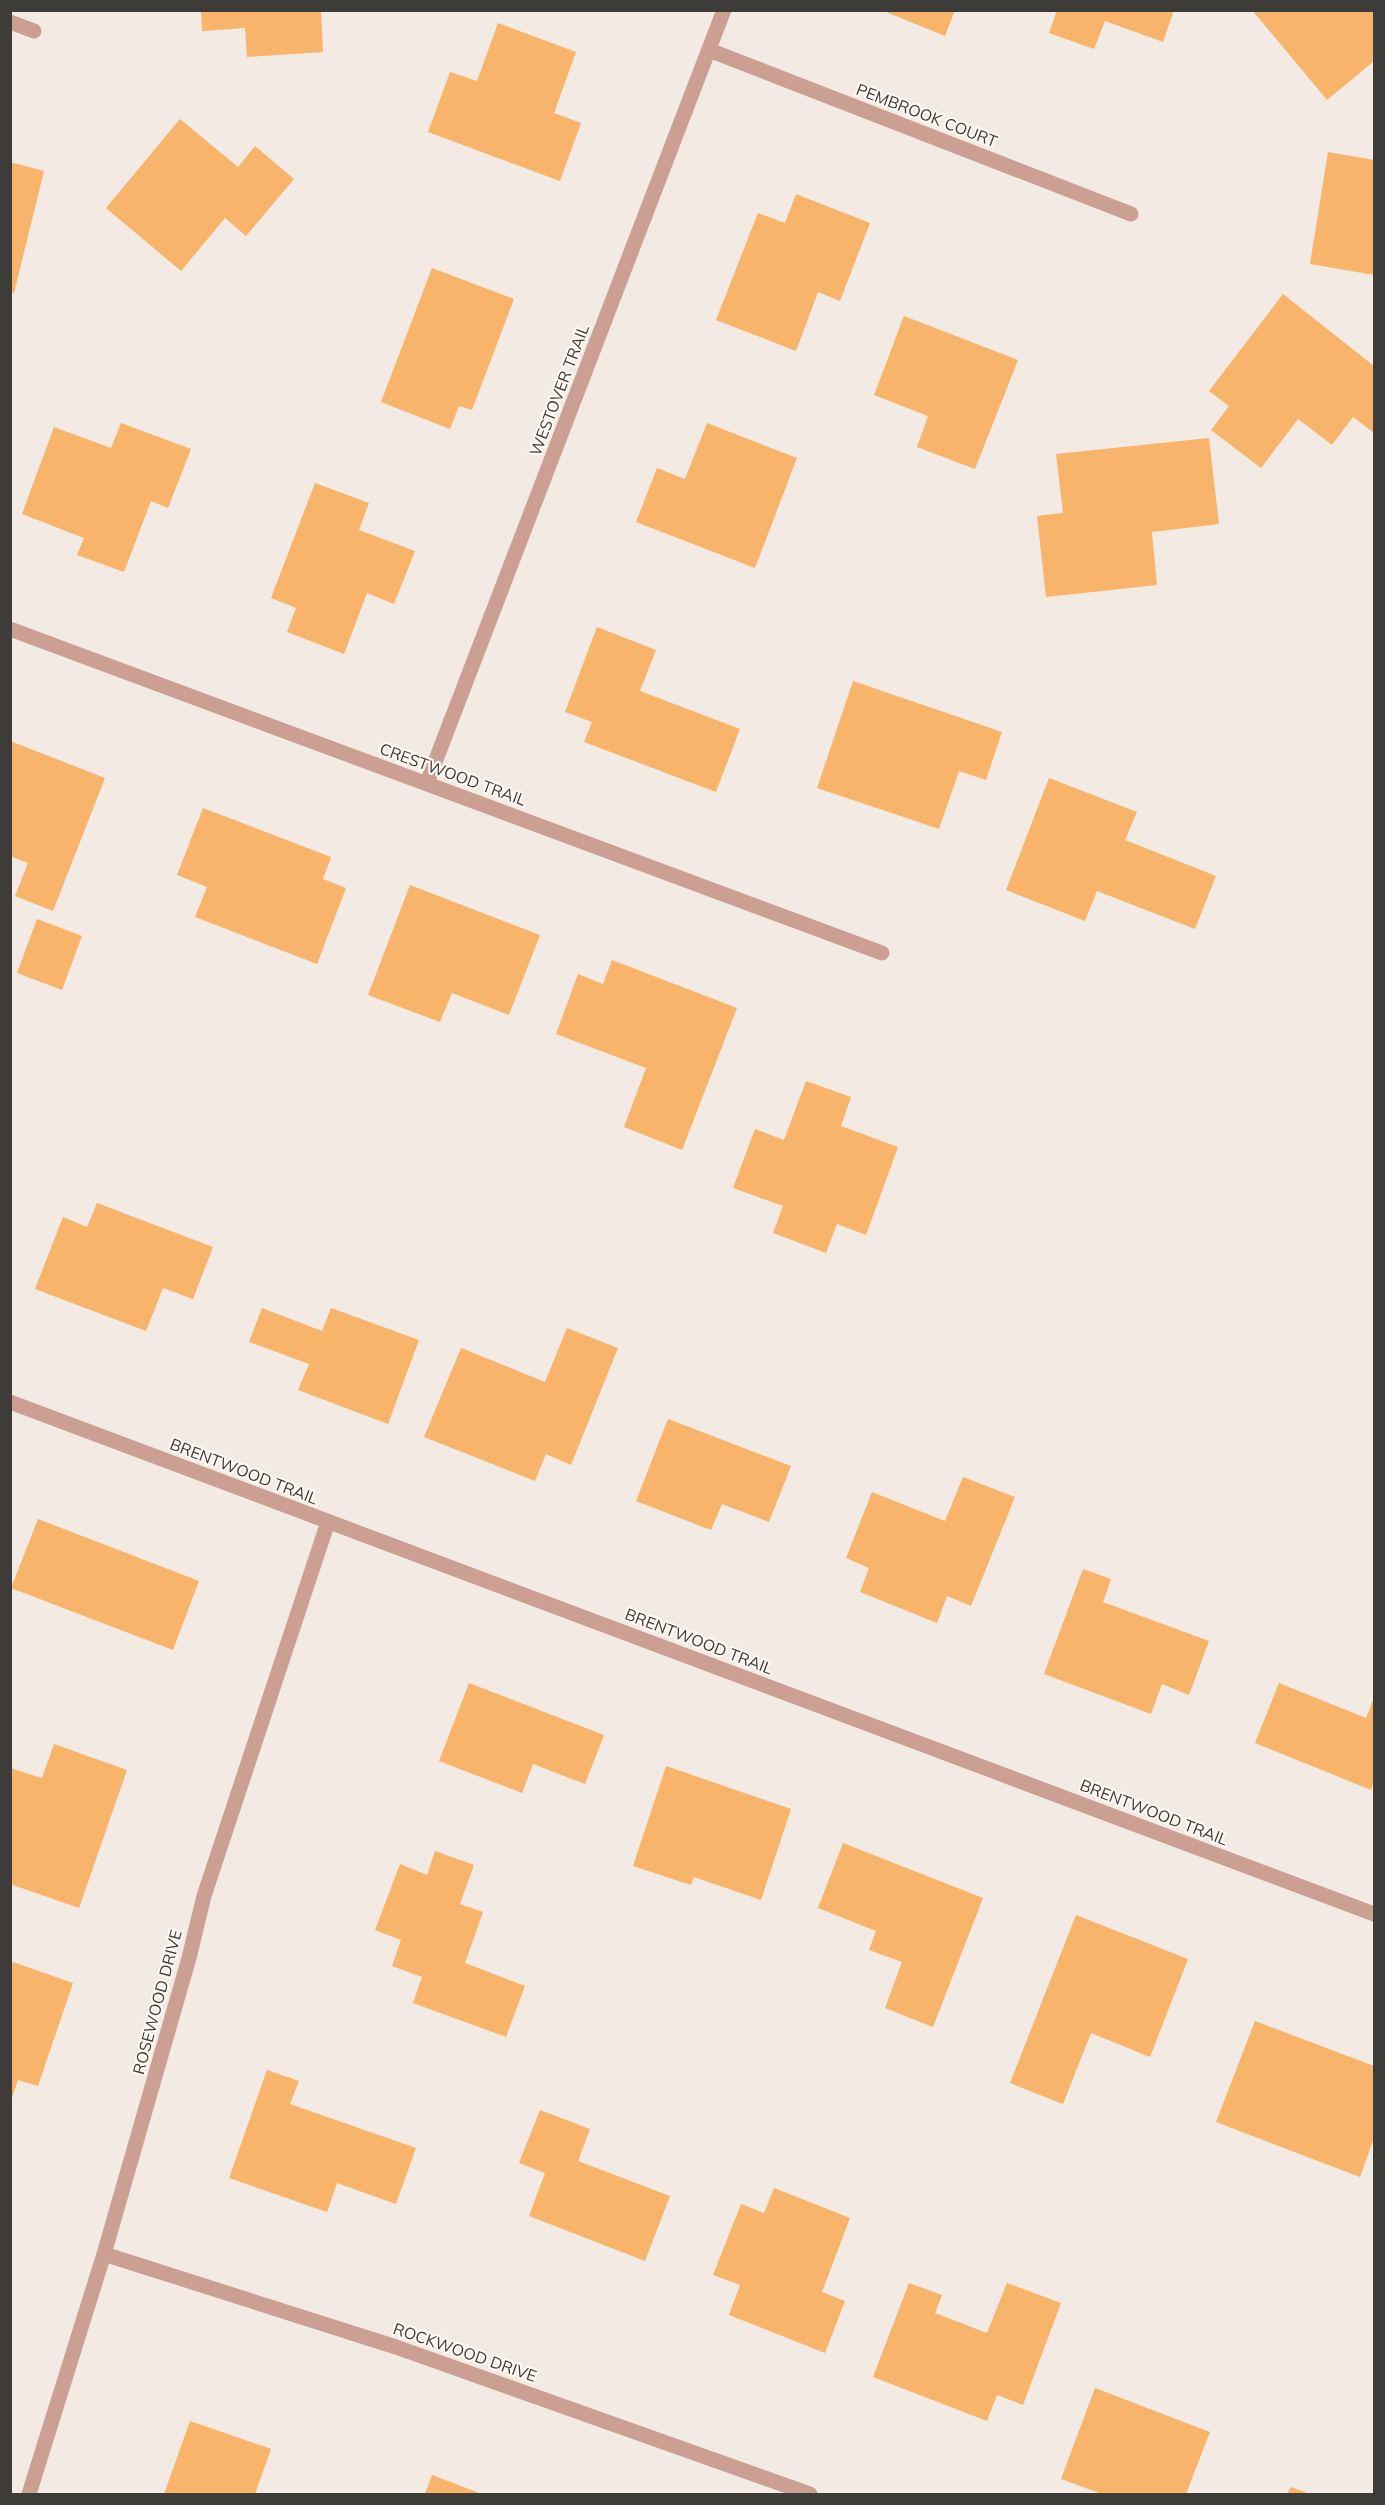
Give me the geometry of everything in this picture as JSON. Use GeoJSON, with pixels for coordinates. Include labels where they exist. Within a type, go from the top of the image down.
{"type":"FeatureCollection","features":[{"type":"Feature","properties":{"kind":"street","name":"WESTOVER TRAIL"},"geometry":{"type":"LineString","coordinates":[[427,783],[724,10]]}},
{"type":"Feature","properties":{"kind":"street"},"geometry":{"type":"LineString","coordinates":[[10,22],[34,31]]}},
{"type":"Feature","properties":{"kind":"street","name":"PEMBROOK COURT"},"geometry":{"type":"LineString","coordinates":[[709,50],[1131,214]]}},
{"type":"Feature","properties":{"kind":"street","name":"CRESTWOOD TRAIL"},"geometry":{"type":"LineString","coordinates":[[10,629],[882,953]]}},
{"type":"Feature","properties":{"kind":"street","name":"BRENTWOOD TRAIL"},"geometry":{"type":"LineString","coordinates":[[10,1402],[1374,1914]]}},
{"type":"Feature","properties":{"kind":"street","name":"ROSEWOOD DRIVE"},"geometry":{"type":"LineString","coordinates":[[29,2494],[104,2254],[186,1969],[204,1896],[328,1522]]}},
{"type":"Feature","properties":{"kind":"street","name":"ROCKWOOD DRIVE"},"geometry":{"type":"LineString","coordinates":[[104,2254],[396,2347],[810,2494]]}},
{"type":"Feature","properties":{"kind":"building"},"geometry":{"type":"Polygon","coordinates":[[[201,10],[321,10],[323,52],[247,57],[245,28],[202,31],[201,10]]]}},
{"type":"Feature","properties":{"kind":"building"},"geometry":{"type":"Polygon","coordinates":[[[881,10],[955,10],[945,36],[881,10]]]}},
{"type":"Feature","properties":{"kind":"building"},"geometry":{"type":"Polygon","coordinates":[[[1057,10],[1174,10],[1163,42],[1105,21],[1094,49],[1049,33],[1057,10]]]}},
{"type":"Feature","properties":{"kind":"building"},"geometry":{"type":"Polygon","coordinates":[[[1252,10],[1374,10],[1374,61],[1327,100],[1252,10]]]}},
{"type":"Feature","properties":{"kind":"building"},"geometry":{"type":"Polygon","coordinates":[[[498,23],[576,52],[554,113],[581,123],[560,181],[428,132],[450,72],[477,81],[498,23]]]}},
{"type":"Feature","properties":{"kind":"building"},"geometry":{"type":"Polygon","coordinates":[[[180,119],[238,167],[255,146],[294,179],[246,236],[225,218],[181,271],[106,208],[180,119]]]}},
{"type":"Feature","properties":{"kind":"building"},"geometry":{"type":"Polygon","coordinates":[[[1328,152],[1374,160],[1374,275],[1310,264],[1328,152]]]}},
{"type":"Feature","properties":{"kind":"building"},"geometry":{"type":"Polygon","coordinates":[[[10,162],[44,171],[14,293],[10,292],[10,162]]]}},
{"type":"Feature","properties":{"kind":"building"},"geometry":{"type":"Polygon","coordinates":[[[796,194],[870,223],[840,301],[818,292],[796,351],[716,320],[758,213],[785,223],[796,194]]]}},
{"type":"Feature","properties":{"kind":"building"},"geometry":{"type":"Polygon","coordinates":[[[432,268],[514,299],[472,410],[459,406],[450,429],[381,402],[432,268]]]}},
{"type":"Feature","properties":{"kind":"building"},"geometry":{"type":"Polygon","coordinates":[[[1283,294],[1374,366],[1374,433],[1353,417],[1332,445],[1298,419],[1261,468],[1211,430],[1229,406],[1209,391],[1283,294]]]}},
{"type":"Feature","properties":{"kind":"building"},"geometry":{"type":"Polygon","coordinates":[[[904,316],[1018,360],[975,469],[917,447],[928,416],[874,395],[904,316]]]}},
{"type":"Feature","properties":{"kind":"building"},"geometry":{"type":"Polygon","coordinates":[[[121,423],[191,449],[168,508],[151,501],[124,572],[77,555],[84,538],[22,514],[54,427],[111,448],[121,423]]]}},
{"type":"Feature","properties":{"kind":"building"},"geometry":{"type":"Polygon","coordinates":[[[707,423],[797,458],[755,568],[636,522],[657,468],[685,479],[707,423]]]}},
{"type":"Feature","properties":{"kind":"building"},"geometry":{"type":"Polygon","coordinates":[[[1209,438],[1219,524],[1152,532],[1157,585],[1046,597],[1037,516],[1063,513],[1056,454],[1209,438]]]}},
{"type":"Feature","properties":{"kind":"building"},"geometry":{"type":"Polygon","coordinates":[[[315,483],[369,503],[359,530],[415,551],[394,604],[367,593],[344,654],[287,632],[296,608],[271,598],[315,483]]]}},
{"type":"Feature","properties":{"kind":"building"},"geometry":{"type":"Polygon","coordinates":[[[597,627],[656,650],[640,691],[740,729],[716,792],[584,742],[592,722],[565,712],[597,627]]]}},
{"type":"Feature","properties":{"kind":"building"},"geometry":{"type":"Polygon","coordinates":[[[853,681],[1002,732],[986,780],[959,771],[939,829],[817,788],[853,681]]]}},
{"type":"Feature","properties":{"kind":"building"},"geometry":{"type":"Polygon","coordinates":[[[10,741],[105,778],[53,911],[15,896],[28,863],[10,856],[10,741]]]}},
{"type":"Feature","properties":{"kind":"building"},"geometry":{"type":"Polygon","coordinates":[[[1049,778],[1137,812],[1125,840],[1216,876],[1195,929],[1097,891],[1085,921],[1006,890],[1049,778]]]}},
{"type":"Feature","properties":{"kind":"building"},"geometry":{"type":"Polygon","coordinates":[[[203,808],[331,857],[323,879],[346,888],[317,964],[195,917],[207,887],[177,875],[203,808]]]}},
{"type":"Feature","properties":{"kind":"building"},"geometry":{"type":"Polygon","coordinates":[[[410,885],[540,935],[509,1015],[452,993],[440,1022],[368,995],[410,885]]]}},
{"type":"Feature","properties":{"kind":"building"},"geometry":{"type":"Polygon","coordinates":[[[37,919],[82,936],[62,990],[17,973],[37,919]]]}},
{"type":"Feature","properties":{"kind":"building"},"geometry":{"type":"Polygon","coordinates":[[[612,960],[737,1008],[682,1150],[624,1127],[646,1068],[556,1034],[578,974],[603,984],[612,960]]]}},
{"type":"Feature","properties":{"kind":"building"},"geometry":{"type":"Polygon","coordinates":[[[806,1081],[851,1097],[841,1126],[898,1147],[866,1235],[837,1224],[826,1253],[773,1233],[783,1206],[733,1188],[755,1129],[784,1140],[806,1081]]]}},
{"type":"Feature","properties":{"kind":"building"},"geometry":{"type":"Polygon","coordinates":[[[97,1203],[213,1247],[193,1299],[163,1288],[146,1331],[35,1289],[63,1217],[87,1227],[97,1203]]]}},
{"type":"Feature","properties":{"kind":"building"},"geometry":{"type":"Polygon","coordinates":[[[262,1308],[322,1331],[331,1308],[419,1340],[388,1424],[298,1390],[309,1364],[249,1342],[262,1308]]]}},
{"type":"Feature","properties":{"kind":"building"},"geometry":{"type":"Polygon","coordinates":[[[567,1328],[618,1348],[571,1465],[546,1454],[535,1481],[424,1437],[461,1348],[545,1382],[567,1328]]]}},
{"type":"Feature","properties":{"kind":"building"},"geometry":{"type":"Polygon","coordinates":[[[668,1419],[791,1466],[769,1522],[722,1504],[711,1530],[636,1501],[668,1419]]]}},
{"type":"Feature","properties":{"kind":"building"},"geometry":{"type":"Polygon","coordinates":[[[963,1477],[1015,1497],[971,1606],[947,1596],[937,1623],[860,1592],[869,1568],[846,1558],[872,1492],[945,1521],[963,1477]]]}},
{"type":"Feature","properties":{"kind":"building"},"geometry":{"type":"Polygon","coordinates":[[[38,1519],[199,1581],[173,1650],[11,1588],[38,1519]]]}},
{"type":"Feature","properties":{"kind":"building"},"geometry":{"type":"Polygon","coordinates":[[[1083,1569],[1111,1579],[1103,1602],[1209,1641],[1189,1695],[1162,1684],[1151,1714],[1044,1674],[1083,1569]]]}},
{"type":"Feature","properties":{"kind":"building"},"geometry":{"type":"Polygon","coordinates":[[[469,1683],[604,1735],[585,1784],[533,1764],[522,1793],[439,1761],[469,1683]]]}},
{"type":"Feature","properties":{"kind":"building"},"geometry":{"type":"Polygon","coordinates":[[[1279,1683],[1366,1718],[1374,1697],[1374,1780],[1371,1790],[1255,1743],[1279,1683]]]}},
{"type":"Feature","properties":{"kind":"building"},"geometry":{"type":"Polygon","coordinates":[[[54,1744],[127,1770],[79,1908],[10,1884],[10,1768],[42,1778],[54,1744]]]}},
{"type":"Feature","properties":{"kind":"building"},"geometry":{"type":"Polygon","coordinates":[[[666,1766],[791,1809],[761,1900],[694,1877],[691,1885],[633,1866],[666,1766]]]}},
{"type":"Feature","properties":{"kind":"building"},"geometry":{"type":"Polygon","coordinates":[[[843,1843],[983,1898],[933,2027],[885,2008],[902,1962],[869,1950],[876,1931],[818,1908],[843,1843]]]}},
{"type":"Feature","properties":{"kind":"building"},"geometry":{"type":"Polygon","coordinates":[[[435,1851],[474,1865],[460,1904],[483,1912],[465,1963],[525,1986],[506,2037],[413,2003],[422,1977],[392,1966],[401,1940],[375,1930],[400,1864],[427,1875],[435,1851]]]}},
{"type":"Feature","properties":{"kind":"building"},"geometry":{"type":"Polygon","coordinates":[[[1076,1915],[1188,1959],[1150,2057],[1091,2033],[1063,2104],[1010,2083],[1076,1915]]]}},
{"type":"Feature","properties":{"kind":"building"},"geometry":{"type":"Polygon","coordinates":[[[10,1961],[73,1983],[38,2086],[18,2080],[11,2101],[10,1961]]]}},
{"type":"Feature","properties":{"kind":"building"},"geometry":{"type":"Polygon","coordinates":[[[1255,2021],[1374,2066],[1374,2138],[1360,2177],[1216,2122],[1255,2021]]]}},
{"type":"Feature","properties":{"kind":"building"},"geometry":{"type":"Polygon","coordinates":[[[267,2070],[299,2081],[290,2104],[416,2148],[396,2204],[337,2183],[327,2212],[229,2178],[267,2070]]]}},
{"type":"Feature","properties":{"kind":"building"},"geometry":{"type":"Polygon","coordinates":[[[540,2110],[590,2129],[578,2161],[670,2196],[645,2261],[529,2216],[545,2173],[519,2163],[540,2110]]]}},
{"type":"Feature","properties":{"kind":"building"},"geometry":{"type":"Polygon","coordinates":[[[774,2188],[850,2218],[822,2292],[845,2301],[825,2353],[729,2315],[740,2285],[713,2275],[741,2204],[764,2213],[774,2188]]]}},
{"type":"Feature","properties":{"kind":"building"},"geometry":{"type":"Polygon","coordinates":[[[909,2283],[942,2295],[935,2313],[987,2333],[1007,2283],[1061,2303],[1023,2405],[997,2395],[987,2421],[873,2377],[909,2283]]]}},
{"type":"Feature","properties":{"kind":"building"},"geometry":{"type":"Polygon","coordinates":[[[1095,2388],[1210,2432],[1186,2494],[1102,2494],[1061,2479],[1095,2388]]]}},
{"type":"Feature","properties":{"kind":"building"},"geometry":{"type":"Polygon","coordinates":[[[190,2421],[271,2449],[255,2494],[164,2494],[190,2421]]]}},
{"type":"Feature","properties":{"kind":"building"},"geometry":{"type":"Polygon","coordinates":[[[432,2475],[482,2494],[425,2494],[432,2475]]]}},
{"type":"Feature","properties":{"kind":"building"},"geometry":{"type":"Polygon","coordinates":[[[1291,2487],[1310,2494],[1287,2494],[1291,2487]]]}}]}
